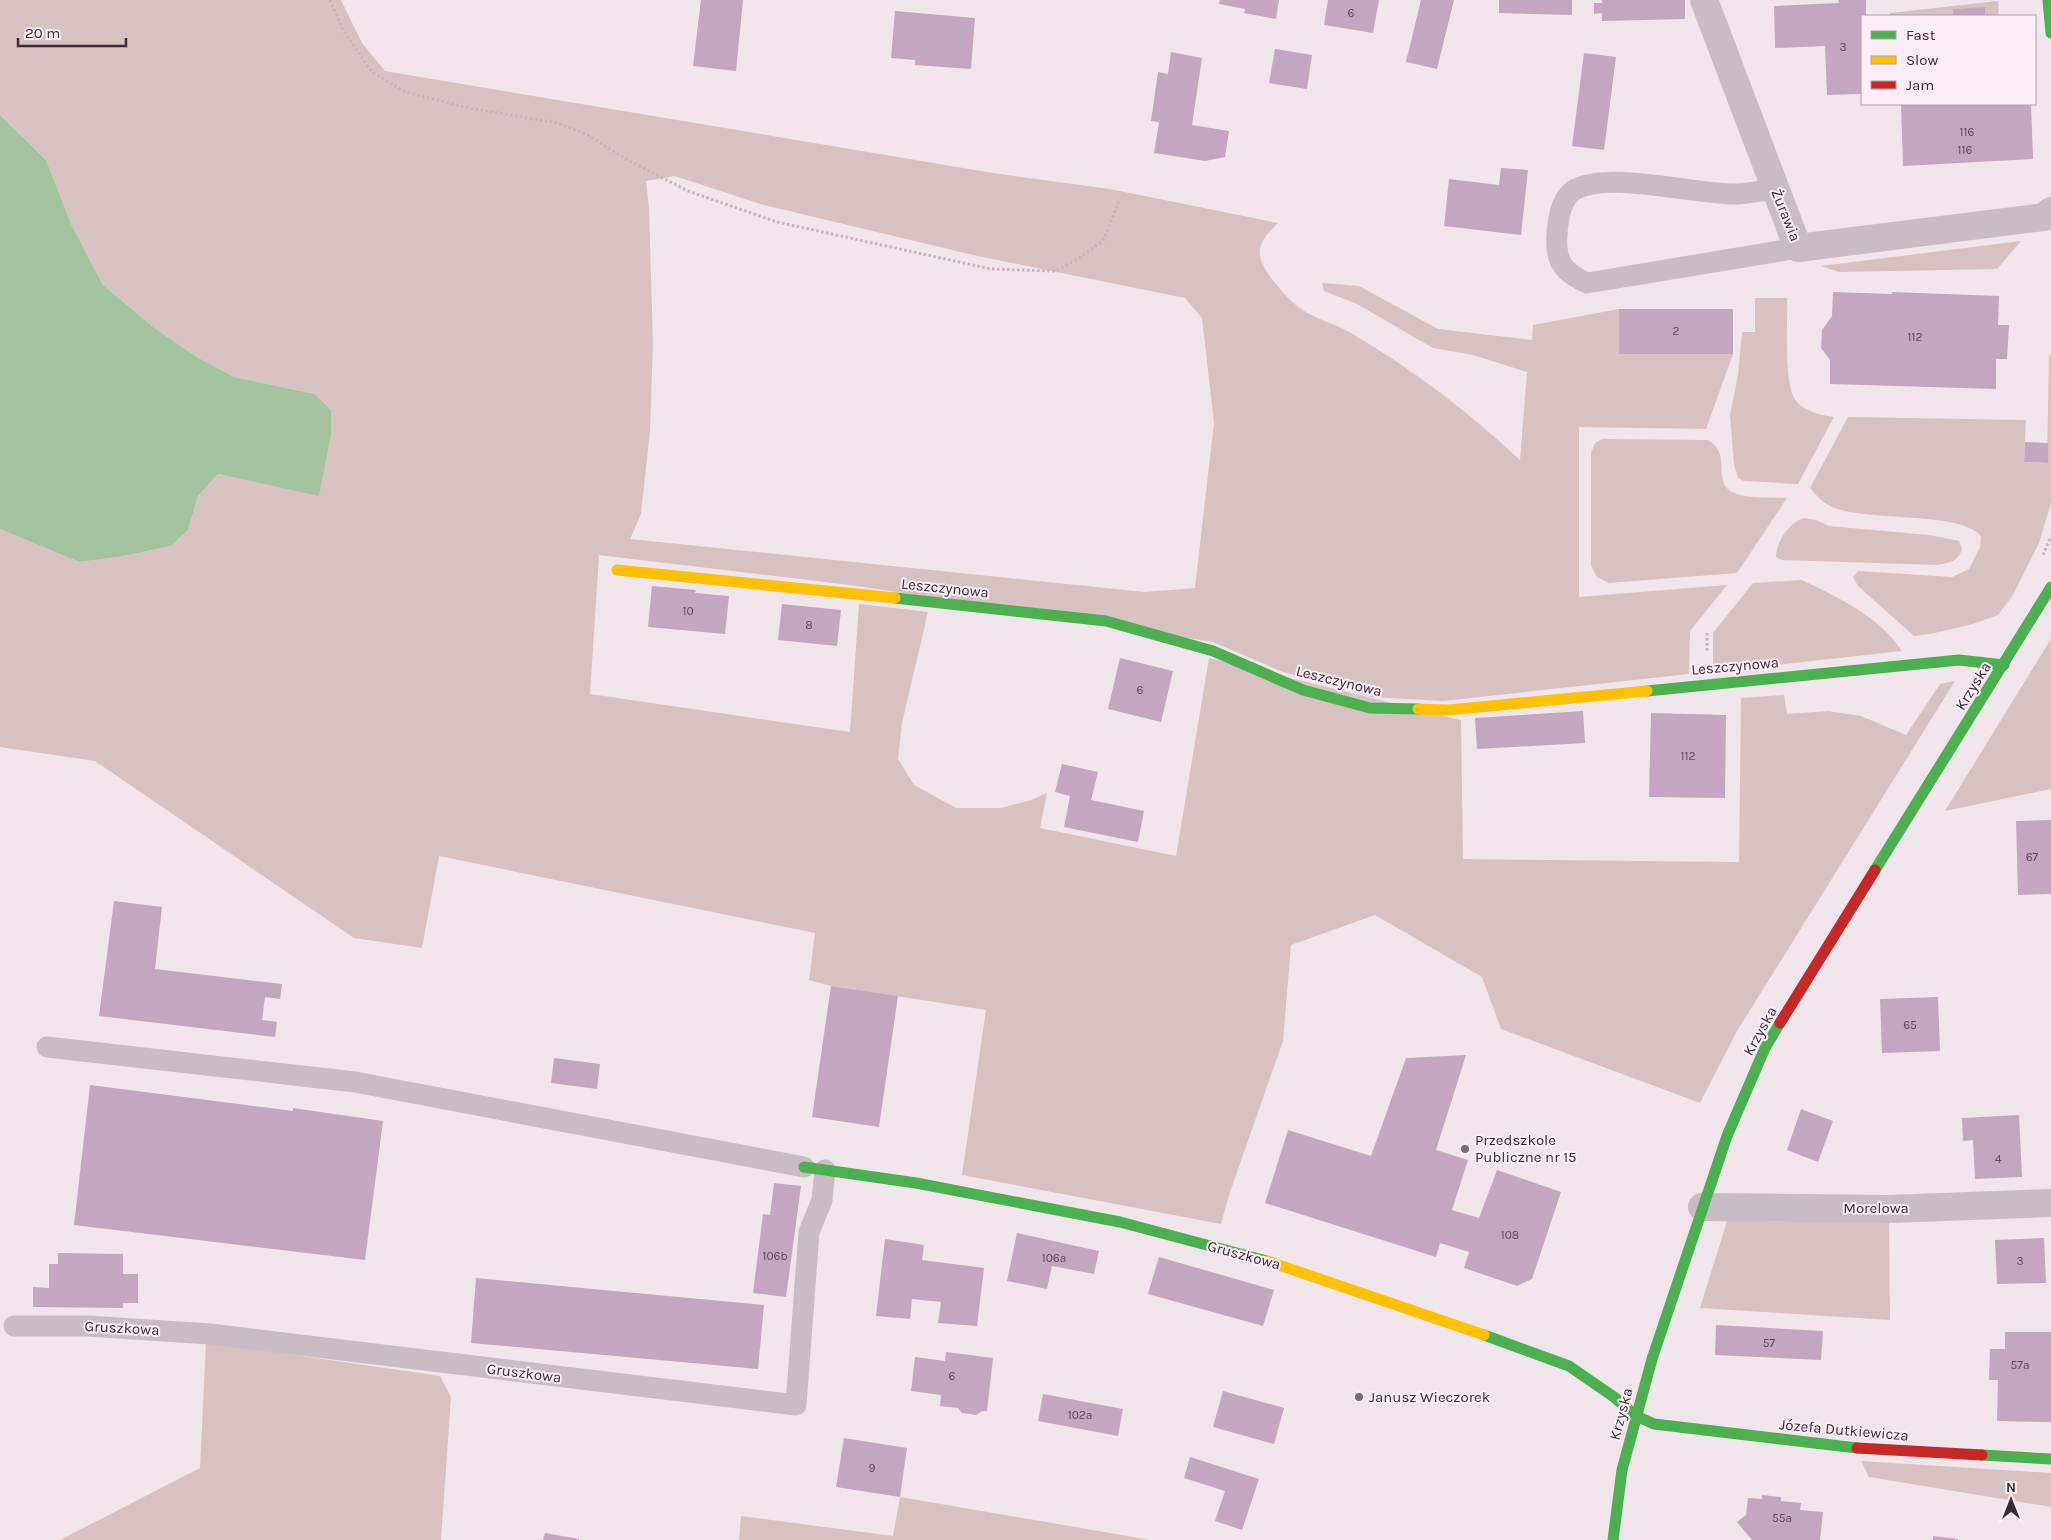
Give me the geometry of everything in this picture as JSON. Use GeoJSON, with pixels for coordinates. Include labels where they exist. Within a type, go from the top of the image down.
{"type":"FeatureCollection","features":[{"type":"Feature","properties":{"kind":"street","name":"Żurawia"},"geometry":{"type":"LineString","coordinates":[[1704,0],[1798,248],[2044,217],[2051,211]]}},
{"type":"Feature","properties":{"kind":"street"},"geometry":{"type":"LineString","coordinates":[[2048,0],[2051,33]]}},
{"type":"Feature","properties":{"kind":"street","name":"Leszczynowa"},"geometry":{"type":"LineString","coordinates":[[617,570],[749,582],[1106,621],[1212,651],[1303,690],[1370,708],[1448,710],[1959,660],[2004,665]]}},
{"type":"Feature","properties":{"kind":"street","name":"Krzyska"},"geometry":{"type":"LineString","coordinates":[[1613,1540],[1622,1470],[1652,1360],[1702,1207],[1728,1136],[1765,1048],[2004,665],[2047,602]]}},
{"type":"Feature","properties":{"kind":"street","name":"Gruszkowa"},"geometry":{"type":"LineString","coordinates":[[804,1167],[916,1183],[1120,1222],[1274,1263],[1389,1301],[1569,1366],[1614,1397],[1636,1416]]}},
{"type":"Feature","properties":{"kind":"street","name":"Morelowa"},"geometry":{"type":"LineString","coordinates":[[1702,1207],[1888,1209],[2051,1203]]}},
{"type":"Feature","properties":{"kind":"street","name":"Józefa Dutkiewicza"},"geometry":{"type":"LineString","coordinates":[[1636,1416],[1654,1424],[1835,1447],[2051,1459]]}},
{"type":"Feature","properties":{"kind":"lane"},"geometry":{"type":"LineString","coordinates":[[1776,189],[1738,194],[1601,181],[1574,190],[1564,202],[1556,232],[1558,256],[1569,275],[1586,283],[1798,248]]}},
{"type":"Feature","properties":{"kind":"lane"},"geometry":{"type":"LineString","coordinates":[[48,1048],[354,1082],[804,1167]]}},
{"type":"Feature","properties":{"kind":"lane","name":"Gruszkowa"},"geometry":{"type":"LineString","coordinates":[[14,1326],[88,1326],[210,1334],[796,1405],[809,1232],[822,1200],[825,1170]]}},
{"type":"Feature","properties":{"kind":"path"},"geometry":{"type":"LineString","coordinates":[[330,0],[343,30],[372,72],[405,92],[469,108],[558,123],[588,135],[624,158],[688,191],[777,222],[991,269],[1055,271],[1076,260],[1103,241],[1120,199]]}},
{"type":"Feature","properties":{"kind":"shaded area"},"geometry":{"type":"Polygon","coordinates":[[[0,0],[341,0],[362,43],[385,71],[993,173],[1110,189],[1278,223],[1263,241],[1260,255],[1270,276],[1289,299],[1306,312],[1349,332],[1417,375],[1480,424],[1520,460],[1527,372],[1473,355],[1433,348],[1357,304],[1324,291],[1322,283],[1359,286],[1438,329],[1532,340],[1533,325],[1619,309],[1619,354],[1733,354],[1706,429],[1579,427],[1579,597],[1727,585],[1690,631],[1689,674],[1443,701],[1372,697],[1283,672],[1213,642],[858,586],[599,555],[590,694],[850,732],[859,604],[928,612],[902,723],[898,759],[914,785],[956,808],[1001,808],[1031,800],[1047,793],[1040,828],[1176,856],[1209,658],[1461,720],[1463,859],[1739,862],[1741,698],[1784,695],[1787,714],[1828,711],[1861,716],[1906,735],[1940,684],[1955,681],[1737,1031],[1700,1103],[1501,1029],[1482,977],[1375,915],[1291,945],[1283,1041],[1229,1195],[1221,1224],[962,1175],[986,1010],[831,986],[809,980],[815,933],[439,856],[422,948],[354,938],[95,761],[0,747],[0,529],[79,562],[119,557],[171,546],[188,530],[198,496],[218,474],[319,495],[331,410],[315,394],[234,377],[197,357],[153,327],[103,285],[72,226],[46,160],[0,115],[0,0]],[[675,176],[646,181],[649,208],[653,345],[650,431],[641,514],[630,539],[1145,592],[1195,588],[1214,423],[1202,318],[1185,298],[973,255],[760,204],[675,176]]]}},
{"type":"Feature","properties":{"kind":"shaded area"},"geometry":{"type":"Polygon","coordinates":[[[1998,1],[1999,15],[1985,15],[1985,8],[1953,9],[1953,15],[1890,15],[1890,13],[1998,1]]]}},
{"type":"Feature","properties":{"kind":"shaded area"},"geometry":{"type":"Polygon","coordinates":[[[0,115],[46,160],[72,226],[103,285],[153,327],[197,357],[234,377],[315,394],[331,410],[331,434],[319,496],[218,474],[198,496],[188,530],[171,546],[119,557],[79,562],[0,529],[0,115]]]}},
{"type":"Feature","properties":{"kind":"shaded area"},"geometry":{"type":"Polygon","coordinates":[[[2021,241],[1997,269],[1839,272],[1821,266],[2021,241]]]}},
{"type":"Feature","properties":{"kind":"shaded area"},"geometry":{"type":"Polygon","coordinates":[[[1755,298],[1787,298],[1787,352],[1789,381],[1792,393],[1796,401],[1804,408],[1834,417],[1798,484],[1744,481],[1738,478],[1734,465],[1730,415],[1738,375],[1742,332],[1755,332],[1755,298]]]}},
{"type":"Feature","properties":{"kind":"shaded area"},"geometry":{"type":"Polygon","coordinates":[[[2049,355],[2051,355],[2051,503],[2039,543],[2013,595],[1998,615],[1973,624],[1914,636],[1858,586],[1853,577],[1858,571],[1952,577],[1969,569],[1980,547],[1981,536],[1970,528],[1953,523],[1846,511],[1830,506],[1810,488],[1848,417],[2026,420],[2024,462],[2047,463],[2049,355]]]}},
{"type":"Feature","properties":{"kind":"shaded area"},"geometry":{"type":"Polygon","coordinates":[[[1602,439],[1707,440],[1720,453],[1722,477],[1730,491],[1752,497],[1787,498],[1737,573],[1609,583],[1597,577],[1591,566],[1591,453],[1595,443],[1602,439]]]}},
{"type":"Feature","properties":{"kind":"shaded area"},"geometry":{"type":"Polygon","coordinates":[[[1805,518],[1816,520],[1829,526],[1929,535],[1959,541],[1962,549],[1955,559],[1936,565],[1782,560],[1776,557],[1778,545],[1785,533],[1794,523],[1805,518]]]}},
{"type":"Feature","properties":{"kind":"shaded area"},"geometry":{"type":"Polygon","coordinates":[[[1802,580],[1844,601],[1870,618],[1893,639],[1902,651],[1713,672],[1713,633],[1753,583],[1802,580]]]}},
{"type":"Feature","properties":{"kind":"shaded area"},"geometry":{"type":"Polygon","coordinates":[[[2051,639],[2051,789],[1945,811],[2051,639]]]}},
{"type":"Feature","properties":{"kind":"shaded area"},"geometry":{"type":"Polygon","coordinates":[[[1728,1218],[1775,1222],[1889,1218],[1890,1320],[1700,1308],[1728,1218]]]}},
{"type":"Feature","properties":{"kind":"shaded area"},"geometry":{"type":"Polygon","coordinates":[[[206,1342],[440,1376],[451,1397],[441,1540],[60,1540],[200,1468],[206,1342]]]}},
{"type":"Feature","properties":{"kind":"shaded area"},"geometry":{"type":"Polygon","coordinates":[[[1861,1461],[2051,1473],[2051,1507],[1869,1477],[1861,1461]]]}},
{"type":"Feature","properties":{"kind":"shaded area"},"geometry":{"type":"Polygon","coordinates":[[[900,1497],[1151,1540],[739,1540],[741,1516],[893,1536],[900,1497]]]}},
{"type":"Feature","properties":{"kind":"building"},"geometry":{"type":"Polygon","coordinates":[[[701,0],[743,0],[736,71],[693,66],[701,0]]]}},
{"type":"Feature","properties":{"kind":"building"},"geometry":{"type":"Polygon","coordinates":[[[1220,0],[1279,0],[1276,19],[1244,13],[1245,9],[1219,4],[1220,0]]]}},
{"type":"Feature","properties":{"kind":"building"},"geometry":{"type":"Polygon","coordinates":[[[1328,0],[1379,0],[1373,33],[1324,25],[1328,0]]]}},
{"type":"Feature","properties":{"kind":"building"},"geometry":{"type":"Polygon","coordinates":[[[1421,0],[1454,0],[1437,69],[1406,62],[1421,0]]]}},
{"type":"Feature","properties":{"kind":"building"},"geometry":{"type":"Polygon","coordinates":[[[1499,0],[1572,0],[1572,15],[1499,13],[1499,0]]]}},
{"type":"Feature","properties":{"kind":"building"},"geometry":{"type":"Polygon","coordinates":[[[1602,0],[1685,0],[1685,19],[1602,21],[1602,13],[1594,14],[1594,3],[1602,3],[1602,0]]]}},
{"type":"Feature","properties":{"kind":"building"},"geometry":{"type":"Polygon","coordinates":[[[1838,0],[1866,0],[1866,15],[1861,15],[1861,94],[1827,95],[1825,46],[1775,48],[1774,6],[1839,3],[1838,0]]]}},
{"type":"Feature","properties":{"kind":"building"},"geometry":{"type":"Polygon","coordinates":[[[1985,7],[1985,15],[1953,15],[1953,9],[1985,7]]]}},
{"type":"Feature","properties":{"kind":"building"},"geometry":{"type":"Polygon","coordinates":[[[895,11],[975,18],[971,69],[915,65],[915,60],[891,58],[895,11]]]}},
{"type":"Feature","properties":{"kind":"building"},"geometry":{"type":"Polygon","coordinates":[[[1275,49],[1312,55],[1307,89],[1269,83],[1275,49]]]}},
{"type":"Feature","properties":{"kind":"building"},"geometry":{"type":"Polygon","coordinates":[[[1171,52],[1202,58],[1192,125],[1229,131],[1225,157],[1205,161],[1154,153],[1159,122],[1151,121],[1158,72],[1168,74],[1171,52]]]}},
{"type":"Feature","properties":{"kind":"building"},"geometry":{"type":"Polygon","coordinates":[[[1584,53],[1616,57],[1604,150],[1572,146],[1584,53]]]}},
{"type":"Feature","properties":{"kind":"building"},"geometry":{"type":"Polygon","coordinates":[[[1901,105],[2031,105],[2033,159],[1903,166],[1901,105]]]}},
{"type":"Feature","properties":{"kind":"building"},"geometry":{"type":"Polygon","coordinates":[[[1501,168],[1528,170],[1521,235],[1444,226],[1449,179],[1499,185],[1501,168]]]}},
{"type":"Feature","properties":{"kind":"building"},"geometry":{"type":"Polygon","coordinates":[[[1833,292],[1999,296],[1998,325],[2009,325],[2007,359],[1996,359],[1996,389],[1830,384],[1830,360],[1821,348],[1822,330],[1832,316],[1833,292]]]}},
{"type":"Feature","properties":{"kind":"building"},"geometry":{"type":"Polygon","coordinates":[[[1619,309],[1733,309],[1733,354],[1619,354],[1619,309]]]}},
{"type":"Feature","properties":{"kind":"building"},"geometry":{"type":"Polygon","coordinates":[[[2025,442],[2048,443],[2048,463],[2024,462],[2025,442]]]}},
{"type":"Feature","properties":{"kind":"building"},"geometry":{"type":"Polygon","coordinates":[[[652,586],[696,590],[695,593],[729,596],[725,634],[648,627],[652,586]]]}},
{"type":"Feature","properties":{"kind":"building"},"geometry":{"type":"Polygon","coordinates":[[[782,604],[841,610],[837,646],[778,640],[782,604]]]}},
{"type":"Feature","properties":{"kind":"building"},"geometry":{"type":"Polygon","coordinates":[[[1120,658],[1173,671],[1161,722],[1108,709],[1120,658]]]}},
{"type":"Feature","properties":{"kind":"building"},"geometry":{"type":"Polygon","coordinates":[[[1583,711],[1585,743],[1477,749],[1475,718],[1583,711]]]}},
{"type":"Feature","properties":{"kind":"building"},"geometry":{"type":"Polygon","coordinates":[[[1651,713],[1726,715],[1725,798],[1649,797],[1651,713]]]}},
{"type":"Feature","properties":{"kind":"building"},"geometry":{"type":"Polygon","coordinates":[[[1062,764],[1098,772],[1091,800],[1144,811],[1138,842],[1064,827],[1070,796],[1055,792],[1062,764]]]}},
{"type":"Feature","properties":{"kind":"building"},"geometry":{"type":"Polygon","coordinates":[[[2051,820],[2051,894],[2018,895],[2016,821],[2051,820]]]}},
{"type":"Feature","properties":{"kind":"building"},"geometry":{"type":"Polygon","coordinates":[[[114,901],[162,907],[155,969],[282,984],[280,999],[265,997],[262,1020],[277,1022],[275,1037],[99,1016],[114,901]]]}},
{"type":"Feature","properties":{"kind":"building"},"geometry":{"type":"Polygon","coordinates":[[[831,986],[898,996],[879,1127],[812,1117],[831,986]]]}},
{"type":"Feature","properties":{"kind":"building"},"geometry":{"type":"Polygon","coordinates":[[[1938,997],[1940,1051],[1882,1053],[1880,999],[1938,997]]]}},
{"type":"Feature","properties":{"kind":"building"},"geometry":{"type":"Polygon","coordinates":[[[1466,1055],[1436,1150],[1468,1160],[1452,1210],[1479,1218],[1497,1170],[1561,1192],[1532,1279],[1517,1286],[1464,1268],[1469,1252],[1440,1243],[1436,1257],[1265,1203],[1288,1130],[1371,1156],[1406,1058],[1466,1055]]]}},
{"type":"Feature","properties":{"kind":"building"},"geometry":{"type":"Polygon","coordinates":[[[554,1058],[600,1064],[597,1089],[551,1083],[554,1058]]]}},
{"type":"Feature","properties":{"kind":"building"},"geometry":{"type":"Polygon","coordinates":[[[90,1085],[293,1111],[293,1108],[383,1121],[365,1260],[74,1225],[90,1085]]]}},
{"type":"Feature","properties":{"kind":"building"},"geometry":{"type":"Polygon","coordinates":[[[1801,1109],[1833,1121],[1818,1162],[1787,1150],[1801,1109]]]}},
{"type":"Feature","properties":{"kind":"building"},"geometry":{"type":"Polygon","coordinates":[[[2019,1115],[2022,1177],[1975,1179],[1973,1140],[1963,1141],[1962,1118],[2019,1115]]]}},
{"type":"Feature","properties":{"kind":"building"},"geometry":{"type":"Polygon","coordinates":[[[774,1183],[801,1186],[786,1297],[753,1293],[763,1214],[770,1215],[774,1183]]]}},
{"type":"Feature","properties":{"kind":"building"},"geometry":{"type":"Polygon","coordinates":[[[1017,1233],[1099,1251],[1094,1274],[1052,1266],[1047,1289],[1007,1281],[1017,1233]]]}},
{"type":"Feature","properties":{"kind":"building"},"geometry":{"type":"Polygon","coordinates":[[[2044,1238],[2046,1283],[1997,1284],[1995,1240],[2044,1238]]]}},
{"type":"Feature","properties":{"kind":"building"},"geometry":{"type":"Polygon","coordinates":[[[885,1239],[924,1245],[922,1260],[984,1268],[977,1326],[938,1323],[941,1302],[912,1299],[910,1319],[876,1316],[885,1239]]]}},
{"type":"Feature","properties":{"kind":"building"},"geometry":{"type":"Polygon","coordinates":[[[58,1253],[123,1254],[123,1274],[138,1274],[138,1303],[123,1303],[123,1308],[33,1307],[33,1287],[49,1288],[49,1264],[58,1264],[58,1253]]]}},
{"type":"Feature","properties":{"kind":"building"},"geometry":{"type":"Polygon","coordinates":[[[1159,1257],[1274,1290],[1263,1326],[1148,1294],[1159,1257]]]}},
{"type":"Feature","properties":{"kind":"building"},"geometry":{"type":"Polygon","coordinates":[[[476,1278],[764,1305],[758,1369],[471,1343],[476,1278]]]}},
{"type":"Feature","properties":{"kind":"building"},"geometry":{"type":"Polygon","coordinates":[[[1716,1325],[1823,1331],[1821,1360],[1715,1355],[1716,1325]]]}},
{"type":"Feature","properties":{"kind":"building"},"geometry":{"type":"Polygon","coordinates":[[[2005,1332],[2051,1332],[2051,1422],[1997,1421],[1998,1380],[1989,1380],[1990,1349],[2005,1349],[2005,1332]]]}},
{"type":"Feature","properties":{"kind":"building"},"geometry":{"type":"Polygon","coordinates":[[[946,1352],[993,1358],[987,1411],[982,1411],[976,1415],[962,1413],[958,1408],[940,1406],[941,1395],[911,1391],[915,1357],[945,1361],[946,1352]]]}},
{"type":"Feature","properties":{"kind":"building"},"geometry":{"type":"Polygon","coordinates":[[[1223,1391],[1284,1408],[1274,1444],[1213,1427],[1223,1391]]]}},
{"type":"Feature","properties":{"kind":"building"},"geometry":{"type":"Polygon","coordinates":[[[1043,1394],[1123,1409],[1118,1436],[1038,1421],[1043,1394]]]}},
{"type":"Feature","properties":{"kind":"building"},"geometry":{"type":"Polygon","coordinates":[[[844,1438],[907,1448],[900,1497],[836,1487],[844,1438]]]}},
{"type":"Feature","properties":{"kind":"building"},"geometry":{"type":"Polygon","coordinates":[[[1190,1457],[1259,1479],[1242,1530],[1215,1521],[1225,1491],[1184,1478],[1190,1457]]]}},
{"type":"Feature","properties":{"kind":"building"},"geometry":{"type":"Polygon","coordinates":[[[1762,1495],[1781,1497],[1781,1501],[1801,1503],[1800,1510],[1823,1512],[1820,1540],[1752,1540],[1737,1522],[1746,1515],[1748,1498],[1762,1499],[1762,1495]]]}},
{"type":"Feature","properties":{"kind":"building"},"geometry":{"type":"Polygon","coordinates":[[[545,1533],[579,1539],[579,1540],[543,1540],[545,1533]]]}},
{"type":"Feature","properties":{"kind":"building"},"geometry":{"type":"Polygon","coordinates":[[[1933,1536],[1958,1539],[1958,1540],[1933,1540],[1933,1536]]]}},
{"type":"Feature","properties":{"kind":"traffic: fast"},"geometry":{"type":"LineString","coordinates":[[2048,0],[2051,33]]}},
{"type":"Feature","properties":{"kind":"traffic: fast"},"geometry":{"type":"LineString","coordinates":[[1875,870],[2051,587]]}},
{"type":"Feature","properties":{"kind":"traffic: fast"},"geometry":{"type":"LineString","coordinates":[[895,598],[1106,621],[1213,651],[1303,690],[1370,708],[1418,709]]}},
{"type":"Feature","properties":{"kind":"traffic: fast"},"geometry":{"type":"LineString","coordinates":[[1647,691],[1959,660],[2004,665]]}},
{"type":"Feature","properties":{"kind":"traffic: fast"},"geometry":{"type":"LineString","coordinates":[[1613,1540],[1622,1470],[1652,1359],[1727,1136],[1765,1048],[1780,1023]]}},
{"type":"Feature","properties":{"kind":"traffic: fast"},"geometry":{"type":"LineString","coordinates":[[804,1167],[916,1183],[1120,1222],[1267,1261]]}},
{"type":"Feature","properties":{"kind":"traffic: fast"},"geometry":{"type":"LineString","coordinates":[[1484,1335],[1569,1366],[1614,1397],[1636,1416],[1654,1424],[1857,1448]]}},
{"type":"Feature","properties":{"kind":"traffic: fast"},"geometry":{"type":"LineString","coordinates":[[1982,1455],[2051,1459]]}},
{"type":"Feature","properties":{"kind":"traffic: slow"},"geometry":{"type":"LineString","coordinates":[[617,570],[895,598]]}},
{"type":"Feature","properties":{"kind":"traffic: slow"},"geometry":{"type":"LineString","coordinates":[[1418,709],[1448,710],[1647,691]]}},
{"type":"Feature","properties":{"kind":"traffic: slow"},"geometry":{"type":"LineString","coordinates":[[1267,1261],[1484,1335]]}},
{"type":"Feature","properties":{"kind":"traffic: jam"},"geometry":{"type":"LineString","coordinates":[[1780,1023],[1875,870]]}},
{"type":"Feature","properties":{"kind":"traffic: jam"},"geometry":{"type":"LineString","coordinates":[[1857,1448],[1982,1455]]}},
{"type":"Feature","properties":{"kind":"place","name":"Przedszkole Publiczne nr 15"},"geometry":{"type":"Point","coordinates":[1465,1149]}},
{"type":"Feature","properties":{"kind":"place","name":"Janusz Wieczorek"},"geometry":{"type":"Point","coordinates":[1359,1397]}}]}
